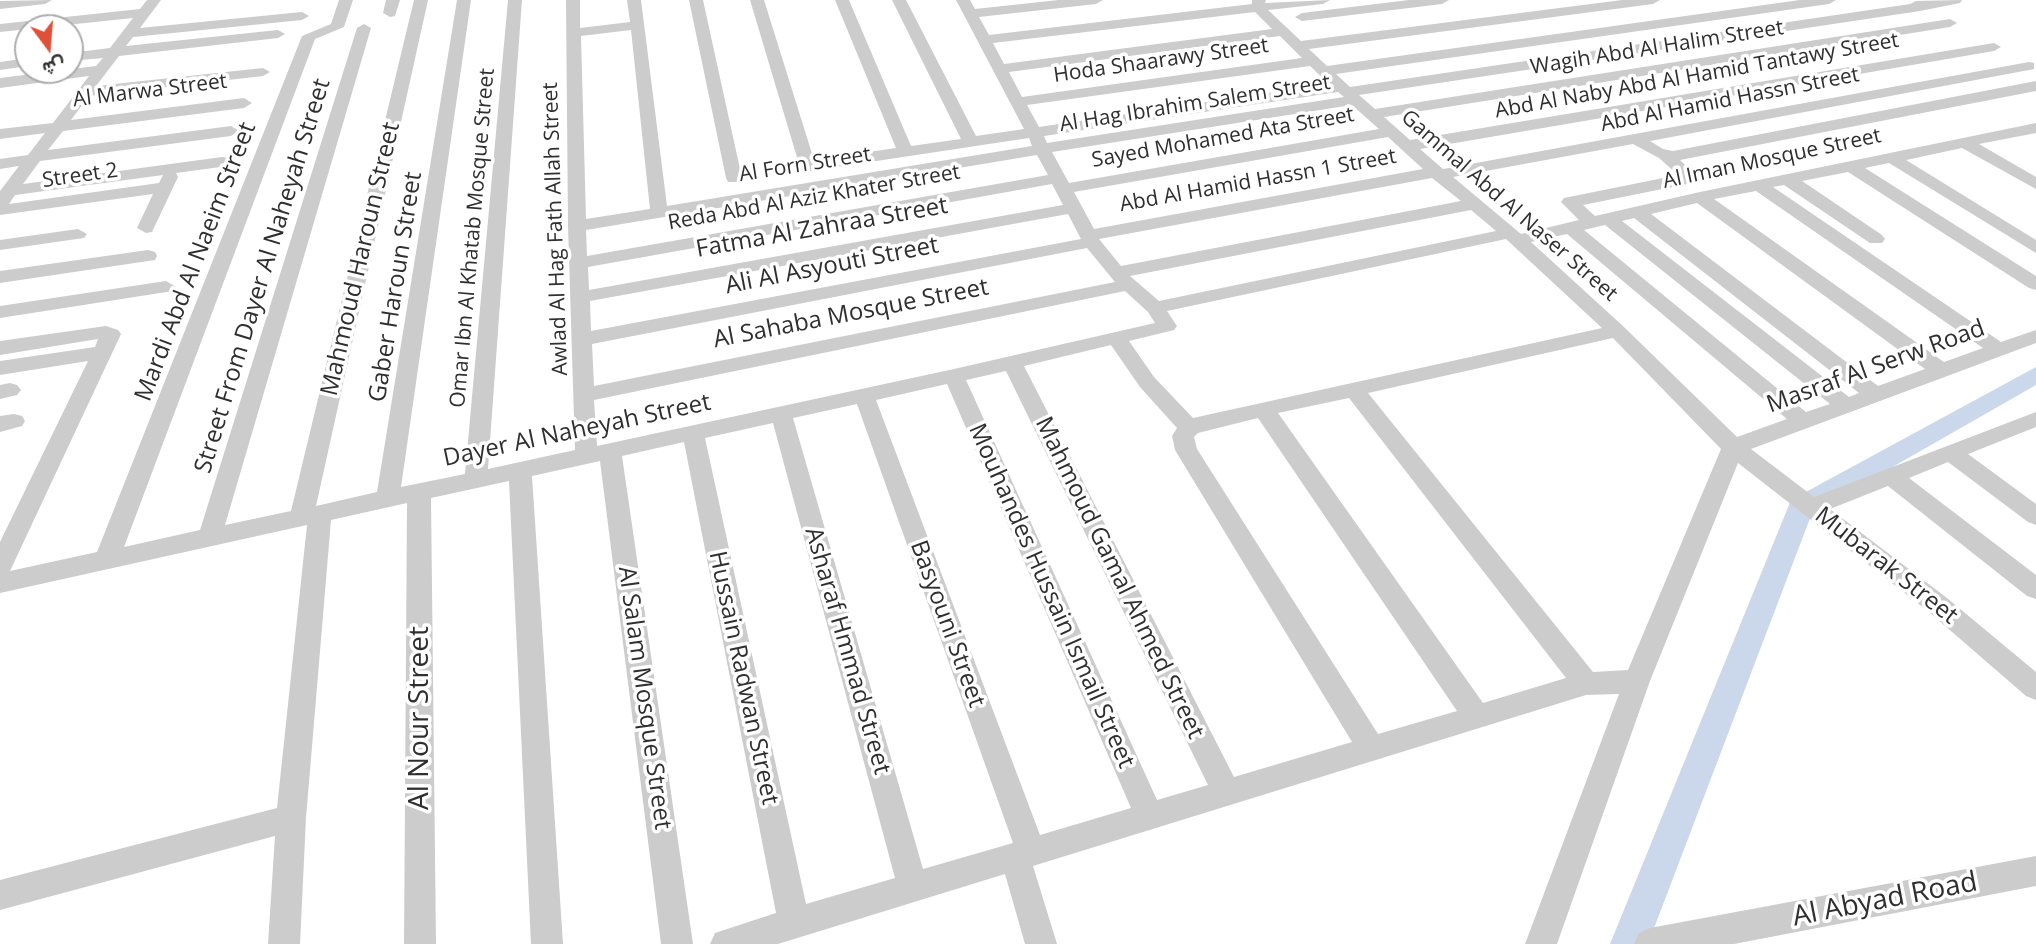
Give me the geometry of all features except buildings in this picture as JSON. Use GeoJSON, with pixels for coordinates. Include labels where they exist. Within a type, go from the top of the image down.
{"type":"FeatureCollection","features":[{"type":"Feature","properties":{"kind":"street"},"geometry":{"type":"LineString","coordinates":[[0,5],[45,0]]}},
{"type":"Feature","properties":{"kind":"street","name":"Mardi Abd Al Naeim Street"},"geometry":{"type":"LineString","coordinates":[[106,561],[309,36],[337,27],[346,0]]}},
{"type":"Feature","properties":{"kind":"street","name":"Mahmoud Haroun Street"},"geometry":{"type":"LineString","coordinates":[[284,944],[310,516],[421,0]]}},
{"type":"Feature","properties":{"kind":"street","name":"Gaber Haroun Street"},"geometry":{"type":"LineString","coordinates":[[388,499],[464,0]]}},
{"type":"Feature","properties":{"kind":"street","name":"Omar Ibn Al Khatab Mosque Street"},"geometry":{"type":"LineString","coordinates":[[476,480],[515,0]]}},
{"type":"Feature","properties":{"kind":"street","name":"Awlad Al Hag Fath Allah Street"},"geometry":{"type":"LineString","coordinates":[[573,0],[577,226],[584,395],[598,454]]}},
{"type":"Feature","properties":{"kind":"street"},"geometry":{"type":"LineString","coordinates":[[634,0],[659,212]]}},
{"type":"Feature","properties":{"kind":"street"},"geometry":{"type":"LineString","coordinates":[[696,0],[734,178]]}},
{"type":"Feature","properties":{"kind":"street"},"geometry":{"type":"LineString","coordinates":[[757,0],[808,165],[1032,131],[1347,93],[1955,0]]}},
{"type":"Feature","properties":{"kind":"street"},"geometry":{"type":"LineString","coordinates":[[842,0],[905,151]]}},
{"type":"Feature","properties":{"kind":"street"},"geometry":{"type":"LineString","coordinates":[[899,0],[970,141]]}},
{"type":"Feature","properties":{"kind":"street"},"geometry":{"type":"LineString","coordinates":[[1096,0],[966,7],[1091,239],[1122,279],[1160,318]]}},
{"type":"Feature","properties":{"kind":"street"},"geometry":{"type":"LineString","coordinates":[[998,69],[1149,66],[1263,12],[1323,0]]}},
{"type":"Feature","properties":{"kind":"street"},"geometry":{"type":"LineString","coordinates":[[983,40],[1263,12],[1442,0]]}},
{"type":"Feature","properties":{"kind":"street"},"geometry":{"type":"LineString","coordinates":[[1296,46],[1653,0]]}},
{"type":"Feature","properties":{"kind":"street"},"geometry":{"type":"LineString","coordinates":[[1317,66],[1829,0]]}},
{"type":"Feature","properties":{"kind":"street"},"geometry":{"type":"LineString","coordinates":[[1915,4],[2013,57],[2034,63]]}},
{"type":"Feature","properties":{"kind":"street"},"geometry":{"type":"LineString","coordinates":[[0,15],[140,15],[301,9]]}},
{"type":"Feature","properties":{"kind":"street","name":"Gammal Abd Al Naser Street"},"geometry":{"type":"LineString","coordinates":[[1263,12],[1317,66],[1438,174],[1514,236],[1617,331],[1733,447]]}},
{"type":"Feature","properties":{"kind":"street"},"geometry":{"type":"LineString","coordinates":[[0,28],[140,15]]}},
{"type":"Feature","properties":{"kind":"street"},"geometry":{"type":"LineString","coordinates":[[84,31],[140,15]]}},
{"type":"Feature","properties":{"kind":"street"},"geometry":{"type":"LineString","coordinates":[[7,188],[85,92],[140,15]]}},
{"type":"Feature","properties":{"kind":"street"},"geometry":{"type":"LineString","coordinates":[[574,33],[637,25]]}},
{"type":"Feature","properties":{"kind":"street","name":"Street From Dayer Al Naheyah Street"},"geometry":{"type":"LineString","coordinates":[[209,539],[364,28]]}},
{"type":"Feature","properties":{"kind":"street","name":"Wagih Abd Al Halim Street"},"geometry":{"type":"LineString","coordinates":[[1371,114],[1961,29]]}},
{"type":"Feature","properties":{"kind":"street"},"geometry":{"type":"LineString","coordinates":[[84,55],[278,34]]}},
{"type":"Feature","properties":{"kind":"street","name":"Abd Al Naby Abd Al Hamid Tantawy Street"},"geometry":{"type":"LineString","coordinates":[[1406,146],[1994,47]]}},
{"type":"Feature","properties":{"kind":"street"},"geometry":{"type":"LineString","coordinates":[[0,83],[269,48]]}},
{"type":"Feature","properties":{"kind":"street","name":"Abd Al Hamid Hassn Street"},"geometry":{"type":"LineString","coordinates":[[1438,174],[2034,63]]}},
{"type":"Feature","properties":{"kind":"street","name":"Hoda Shaarawy Street"},"geometry":{"type":"LineString","coordinates":[[1017,102],[1149,66],[1317,66]]}},
{"type":"Feature","properties":{"kind":"street"},"geometry":{"type":"LineString","coordinates":[[85,92],[263,72]]}},
{"type":"Feature","properties":{"kind":"street"},"geometry":{"type":"LineString","coordinates":[[1665,155],[2036,86]]}},
{"type":"Feature","properties":{"kind":"street","name":"Al Hag Ibrahim Salem Street"},"geometry":{"type":"LineString","coordinates":[[1041,149],[1347,93]]}},
{"type":"Feature","properties":{"kind":"street","name":"Al Marwa Street"},"geometry":{"type":"LineString","coordinates":[[0,134],[60,124],[244,103]]}},
{"type":"Feature","properties":{"kind":"street","name":"Al Iman Mosque Street"},"geometry":{"type":"LineString","coordinates":[[1160,318],[1514,236],[1570,227],[1700,197],[2036,128]]}},
{"type":"Feature","properties":{"kind":"street"},"geometry":{"type":"LineString","coordinates":[[0,164],[231,131]]}},
{"type":"Feature","properties":{"kind":"street","name":"Sayed Mohamed Ata Street"},"geometry":{"type":"LineString","coordinates":[[1060,183],[1391,132]]}},
{"type":"Feature","properties":{"kind":"street"},"geometry":{"type":"LineString","coordinates":[[2010,134],[2036,148]]}},
{"type":"Feature","properties":{"kind":"street"},"geometry":{"type":"LineString","coordinates":[[1636,139],[1665,155],[1691,178],[1570,202],[1600,220],[1847,406]]}},
{"type":"Feature","properties":{"kind":"street"},"geometry":{"type":"LineString","coordinates":[[1965,143],[2036,184]]}},
{"type":"Feature","properties":{"kind":"street","name":"Al Forn Street"},"geometry":{"type":"LineString","coordinates":[[577,226],[1041,149]]}},
{"type":"Feature","properties":{"kind":"street"},"geometry":{"type":"LineString","coordinates":[[1892,158],[2036,248]]}},
{"type":"Feature","properties":{"kind":"street"},"geometry":{"type":"LineString","coordinates":[[7,188],[222,162]]}},
{"type":"Feature","properties":{"kind":"street"},"geometry":{"type":"LineString","coordinates":[[1850,166],[2036,284]]}},
{"type":"Feature","properties":{"kind":"street"},"geometry":{"type":"LineString","coordinates":[[146,228],[175,169]]}},
{"type":"Feature","properties":{"kind":"street","name":"Abd Al Hamid Hassn 1 Street"},"geometry":{"type":"LineString","coordinates":[[1091,239],[1438,174]]}},
{"type":"Feature","properties":{"kind":"street"},"geometry":{"type":"LineString","coordinates":[[1787,179],[1876,239]]}},
{"type":"Feature","properties":{"kind":"street","name":"Reda Abd Al Aziz Khater Street"},"geometry":{"type":"LineString","coordinates":[[579,263],[1060,183]]}},
{"type":"Feature","properties":{"kind":"street"},"geometry":{"type":"LineString","coordinates":[[1759,185],[1998,350]]}},
{"type":"Feature","properties":{"kind":"street","name":"Street 2"},"geometry":{"type":"LineString","coordinates":[[0,210],[166,187]]}},
{"type":"Feature","properties":{"kind":"street"},"geometry":{"type":"LineString","coordinates":[[1700,197],[1942,372]]}},
{"type":"Feature","properties":{"kind":"street","name":"Al Sahaba Mosque Street"},"geometry":{"type":"LineString","coordinates":[[584,395],[1474,204]]}},
{"type":"Feature","properties":{"kind":"street","name":"Fatma Al Zahraa Street"},"geometry":{"type":"LineString","coordinates":[[580,297],[1074,208]]}},
{"type":"Feature","properties":{"kind":"street"},"geometry":{"type":"LineString","coordinates":[[1636,211],[1877,396]]}},
{"type":"Feature","properties":{"kind":"street"},"geometry":{"type":"LineString","coordinates":[[1570,227],[1804,422]]}},
{"type":"Feature","properties":{"kind":"street"},"geometry":{"type":"LineString","coordinates":[[0,245],[78,234]]}},
{"type":"Feature","properties":{"kind":"street","name":"Ali Al Asyouti Street"},"geometry":{"type":"LineString","coordinates":[[582,340],[1091,239]]}},
{"type":"Feature","properties":{"kind":"street"},"geometry":{"type":"LineString","coordinates":[[0,276],[148,256]]}},
{"type":"Feature","properties":{"kind":"street"},"geometry":{"type":"LineString","coordinates":[[0,312],[166,287]]}},
{"type":"Feature","properties":{"kind":"street","name":"Dayer Al Naheyah Street"},"geometry":{"type":"LineString","coordinates":[[0,583],[1117,339],[1160,318]]}},
{"type":"Feature","properties":{"kind":"street"},"geometry":{"type":"LineString","coordinates":[[1372,748],[1186,450],[1183,436],[1190,428],[1202,423],[1617,331]]}},
{"type":"Feature","properties":{"kind":"street","name":"Masraf Al Serw Road"},"geometry":{"type":"LineString","coordinates":[[1733,447],[2036,336]]}},
{"type":"Feature","properties":{"kind":"street"},"geometry":{"type":"LineString","coordinates":[[1117,339],[1147,382],[1190,428]]}},
{"type":"Feature","properties":{"kind":"street"},"geometry":{"type":"LineString","coordinates":[[0,348],[104,342]]}},
{"type":"Feature","properties":{"kind":"street"},"geometry":{"type":"LineString","coordinates":[[0,368],[104,342]]}},
{"type":"Feature","properties":{"kind":"street"},"geometry":{"type":"LineString","coordinates":[[0,568],[11,520],[104,342]]}},
{"type":"Feature","properties":{"kind":"street","name":"Mahmoud Gamal Ahmed Street"},"geometry":{"type":"LineString","coordinates":[[1012,362],[1227,793]]}},
{"type":"Feature","properties":{"kind":"street","name":"Mouhandes Hussain Ismail Street"},"geometry":{"type":"LineString","coordinates":[[954,376],[1149,816]]}},
{"type":"Feature","properties":{"kind":"street"},"geometry":{"type":"LineString","coordinates":[[1354,390],[1586,684]]}},
{"type":"Feature","properties":{"kind":"street","name":"Basyouni Street"},"geometry":{"type":"LineString","coordinates":[[864,396],[1023,855],[1041,944]]}},
{"type":"Feature","properties":{"kind":"street"},"geometry":{"type":"LineString","coordinates":[[1264,410],[1477,717]]}},
{"type":"Feature","properties":{"kind":"street","name":"Asharaf Hmmad Street"},"geometry":{"type":"LineString","coordinates":[[781,414],[913,887]]}},
{"type":"Feature","properties":{"kind":"street"},"geometry":{"type":"LineString","coordinates":[[1811,507],[2033,424]]}},
{"type":"Feature","properties":{"kind":"street","name":"Hussain Radwan Street"},"geometry":{"type":"LineString","coordinates":[[693,433],[794,924]]}},
{"type":"Feature","properties":{"kind":"street"},"geometry":{"type":"LineString","coordinates":[[1541,944],[1637,681],[1733,447]]}},
{"type":"Feature","properties":{"kind":"street","name":"Mubarak Street"},"geometry":{"type":"LineString","coordinates":[[1733,447],[1938,605],[2036,688]]}},
{"type":"Feature","properties":{"kind":"street"},"geometry":{"type":"LineString","coordinates":[[1951,453],[2036,516]]}},
{"type":"Feature","properties":{"kind":"street","name":"Al Salam Mosque Street"},"geometry":{"type":"LineString","coordinates":[[598,454],[677,944]]}},
{"type":"Feature","properties":{"kind":"street"},"geometry":{"type":"LineString","coordinates":[[520,471],[547,944]]}},
{"type":"Feature","properties":{"kind":"street"},"geometry":{"type":"LineString","coordinates":[[1892,477],[2036,589]]}},
{"type":"Feature","properties":{"kind":"street","name":"Al Nour Street"},"geometry":{"type":"LineString","coordinates":[[419,493],[421,944]]}},
{"type":"Feature","properties":{"kind":"street"},"geometry":{"type":"LineString","coordinates":[[726,944],[1586,684],[1637,681]]}},
{"type":"Feature","properties":{"kind":"street"},"geometry":{"type":"LineString","coordinates":[[0,895],[291,818]]}},
{"type":"Feature","properties":{"kind":"street","name":"Al Abyad Road"},"geometry":{"type":"LineString","coordinates":[[1650,944],[2036,871]]}},
{"type":"Feature","properties":{"kind":"waterway"},"geometry":{"type":"LineString","coordinates":[[1629,944],[1801,507],[2036,375]]}}]}
